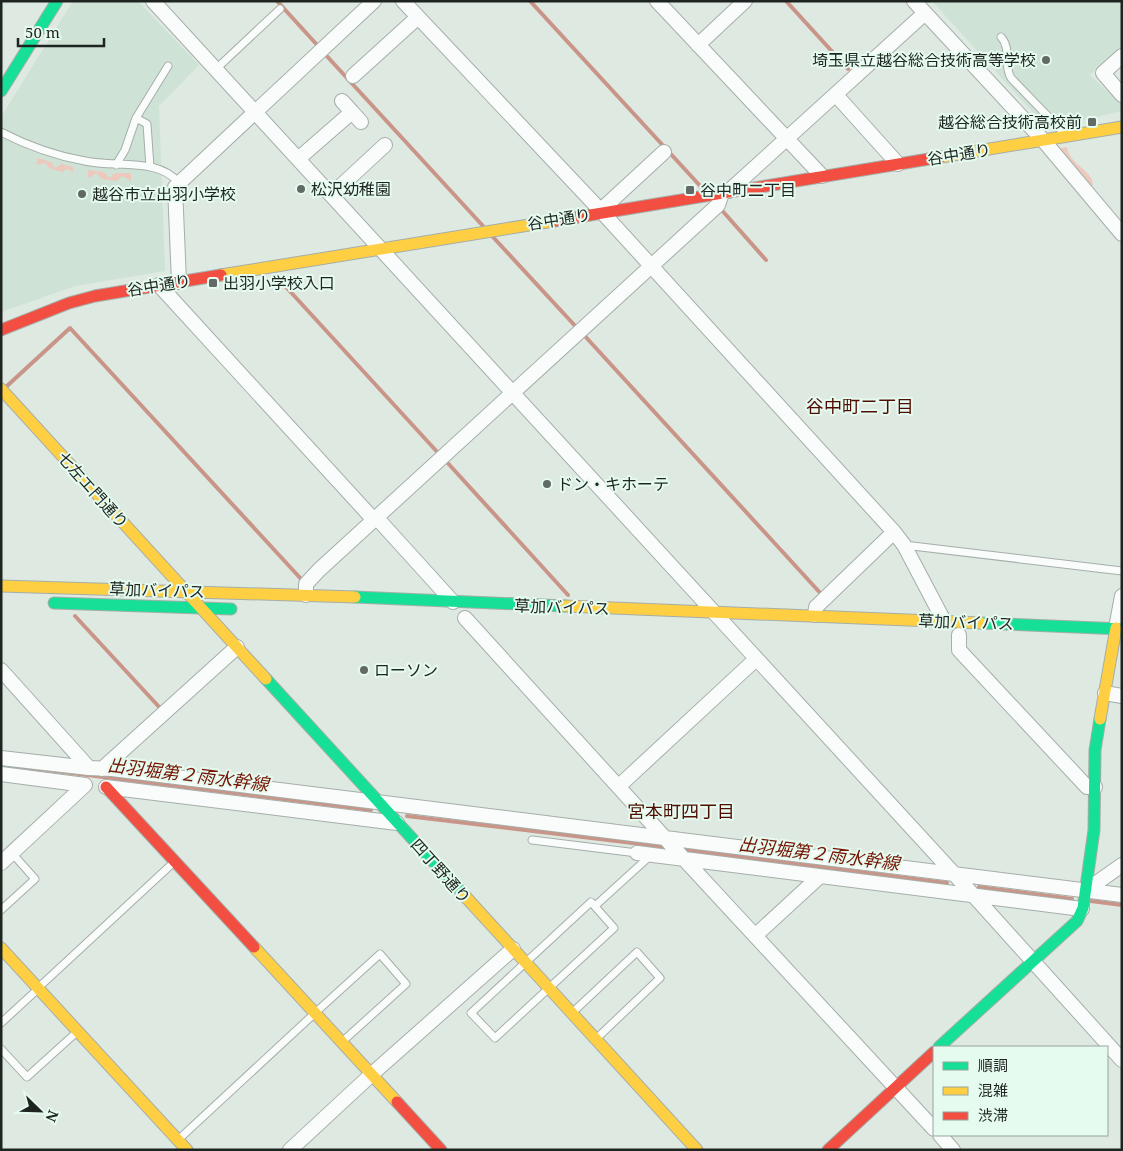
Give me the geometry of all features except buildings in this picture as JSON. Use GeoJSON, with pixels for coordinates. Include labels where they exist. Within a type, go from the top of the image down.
{"type":"FeatureCollection","features":[{"type":"Feature","properties":{"kind":"main road"},"geometry":{"type":"LineString","coordinates":[[1,91],[57,1]]}},
{"type":"Feature","properties":{"kind":"main road","name":"谷中通り"},"geometry":{"type":"LineString","coordinates":[[1,330],[81,299],[1122,127]]}},
{"type":"Feature","properties":{"kind":"main road","name":"七左エ門通り"},"geometry":{"type":"LineString","coordinates":[[1,389],[186,591]]}},
{"type":"Feature","properties":{"kind":"main road","name":"草加バイパス"},"geometry":{"type":"LineString","coordinates":[[1,586],[306,595],[1119,628]]}},
{"type":"Feature","properties":{"kind":"main road","name":"四丁野通り"},"geometry":{"type":"LineString","coordinates":[[186,591],[697,1150]]}},
{"type":"Feature","properties":{"kind":"main road","name":"草加バイパス"},"geometry":{"type":"LineString","coordinates":[[40,603],[239,609]]}},
{"type":"Feature","properties":{"kind":"main road"},"geometry":{"type":"LineString","coordinates":[[461,618],[484,619]]}},
{"type":"Feature","properties":{"kind":"main road"},"geometry":{"type":"LineString","coordinates":[[711,628],[750,629]]}},
{"type":"Feature","properties":{"kind":"main road"},"geometry":{"type":"LineString","coordinates":[[940,1046],[1077,921],[1082,909],[1094,830],[1095,750],[1113,643],[1119,628]]}},
{"type":"Feature","properties":{"kind":"main road"},"geometry":{"type":"LineString","coordinates":[[106,787],[442,1150]]}},
{"type":"Feature","properties":{"kind":"main road"},"geometry":{"type":"LineString","coordinates":[[1,948],[187,1150]]}},
{"type":"Feature","properties":{"kind":"main road"},"geometry":{"type":"LineString","coordinates":[[828,1150],[933,1053]]}},
{"type":"Feature","properties":{"kind":"street"},"geometry":{"type":"LineString","coordinates":[[153,1],[713,613],[730,628],[756,659],[1122,1060]]}},
{"type":"Feature","properties":{"kind":"street"},"geometry":{"type":"LineString","coordinates":[[179,282],[173,190],[374,1]]}},
{"type":"Feature","properties":{"kind":"street"},"geometry":{"type":"LineString","coordinates":[[403,1],[601,212],[894,532],[904,545],[944,621]]}},
{"type":"Feature","properties":{"kind":"street"},"geometry":{"type":"LineString","coordinates":[[657,1],[822,176]]}},
{"type":"Feature","properties":{"kind":"street"},"geometry":{"type":"LineString","coordinates":[[698,46],[745,1]]}},
{"type":"Feature","properties":{"kind":"street"},"geometry":{"type":"LineString","coordinates":[[306,595],[306,584],[512,392],[718,205],[725,192],[836,95],[919,5],[1043,140],[1122,234]]}},
{"type":"Feature","properties":{"kind":"street"},"geometry":{"type":"LineString","coordinates":[[353,76],[418,17]]}},
{"type":"Feature","properties":{"kind":"street"},"geometry":{"type":"LineString","coordinates":[[1122,56],[1103,73],[1122,95]]}},
{"type":"Feature","properties":{"kind":"street"},"geometry":{"type":"LineString","coordinates":[[836,95],[898,164]]}},
{"type":"Feature","properties":{"kind":"street"},"geometry":{"type":"LineString","coordinates":[[298,159],[357,117],[342,101]]}},
{"type":"Feature","properties":{"kind":"street"},"geometry":{"type":"LineString","coordinates":[[331,195],[385,146]]}},
{"type":"Feature","properties":{"kind":"street"},"geometry":{"type":"LineString","coordinates":[[601,212],[664,152]]}},
{"type":"Feature","properties":{"kind":"street"},"geometry":{"type":"LineString","coordinates":[[159,285],[454,602]]}},
{"type":"Feature","properties":{"kind":"street"},"geometry":{"type":"LineString","coordinates":[[815,615],[816,606],[894,532]]}},
{"type":"Feature","properties":{"kind":"street"},"geometry":{"type":"LineString","coordinates":[[1119,628],[1122,596]]}},
{"type":"Feature","properties":{"kind":"street"},"geometry":{"type":"LineString","coordinates":[[461,618],[619,786],[684,859],[933,1128]]}},
{"type":"Feature","properties":{"kind":"street"},"geometry":{"type":"LineString","coordinates":[[959,635],[959,650],[1087,787],[1095,787]]}},
{"type":"Feature","properties":{"kind":"street"},"geometry":{"type":"LineString","coordinates":[[95,769],[236,647]]}},
{"type":"Feature","properties":{"kind":"street"},"geometry":{"type":"LineString","coordinates":[[619,786],[756,659]]}},
{"type":"Feature","properties":{"kind":"street"},"geometry":{"type":"LineString","coordinates":[[1,670],[95,769]]}},
{"type":"Feature","properties":{"kind":"street"},"geometry":{"type":"LineString","coordinates":[[1105,693],[1122,696]]}},
{"type":"Feature","properties":{"kind":"street"},"geometry":{"type":"LineString","coordinates":[[1,758],[95,769],[112,769],[956,876],[1122,895]]}},
{"type":"Feature","properties":{"kind":"street"},"geometry":{"type":"LineString","coordinates":[[1,774],[85,785],[1,863]]}},
{"type":"Feature","properties":{"kind":"street"},"geometry":{"type":"LineString","coordinates":[[106,787],[397,823]]}},
{"type":"Feature","properties":{"kind":"street"},"geometry":{"type":"LineString","coordinates":[[644,855],[1082,909]]}},
{"type":"Feature","properties":{"kind":"street"},"geometry":{"type":"LineString","coordinates":[[1085,891],[1122,865]]}},
{"type":"Feature","properties":{"kind":"street"},"geometry":{"type":"LineString","coordinates":[[756,935],[820,877]]}},
{"type":"Feature","properties":{"kind":"street"},"geometry":{"type":"LineString","coordinates":[[290,1150],[372,1074],[513,949]]}},
{"type":"Feature","properties":{"kind":"street"},"geometry":{"type":"LineString","coordinates":[[941,1136],[953,1150]]}},
{"type":"Feature","properties":{"kind":"lane"},"geometry":{"type":"LineString","coordinates":[[216,68],[280,9]]}},
{"type":"Feature","properties":{"kind":"lane"},"geometry":{"type":"LineString","coordinates":[[1001,37],[1006,45],[1007,69],[1011,78],[1067,136]]}},
{"type":"Feature","properties":{"kind":"lane"},"geometry":{"type":"LineString","coordinates":[[116,165],[125,150],[136,118],[168,66]]}},
{"type":"Feature","properties":{"kind":"lane"},"geometry":{"type":"LineString","coordinates":[[136,118],[147,124],[150,168]]}},
{"type":"Feature","properties":{"kind":"lane"},"geometry":{"type":"LineString","coordinates":[[1,132],[83,161],[150,168],[167,172],[179,183]]}},
{"type":"Feature","properties":{"kind":"lane"},"geometry":{"type":"LineString","coordinates":[[904,545],[1122,572]]}},
{"type":"Feature","properties":{"kind":"lane"},"geometry":{"type":"LineString","coordinates":[[532,840],[644,855]]}},
{"type":"Feature","properties":{"kind":"lane"},"geometry":{"type":"LineString","coordinates":[[1,910],[35,879],[12,853]]}},
{"type":"Feature","properties":{"kind":"lane"},"geometry":{"type":"LineString","coordinates":[[595,906],[644,855]]}},
{"type":"Feature","properties":{"kind":"lane"},"geometry":{"type":"LineString","coordinates":[[1,1023],[175,861]]}},
{"type":"Feature","properties":{"kind":"lane"},"geometry":{"type":"LineString","coordinates":[[591,902],[614,928],[495,1038],[471,1013],[526,963],[591,902]]}},
{"type":"Feature","properties":{"kind":"lane"},"geometry":{"type":"LineString","coordinates":[[571,1014],[637,952],[660,978],[595,1040]]}},
{"type":"Feature","properties":{"kind":"lane"},"geometry":{"type":"LineString","coordinates":[[178,1140],[380,954],[406,984],[343,1041]]}},
{"type":"Feature","properties":{"kind":"lane"},"geometry":{"type":"LineString","coordinates":[[1,1049],[28,1077],[78,1031]]}},
{"type":"Feature","properties":{"kind":"shaded area","name":"越谷市立出羽小学校"},"geometry":{"type":"Polygon","coordinates":[[[73,1],[138,1],[199,65],[159,106],[165,271],[75,286],[1,312],[1,117],[73,1]]]}},
{"type":"Feature","properties":{"kind":"shaded area","name":"埼玉県立越谷総合技術高等学校"},"geometry":{"type":"Polygon","coordinates":[[[932,1],[1122,1],[1122,46],[1090,75],[1122,105],[1122,111],[1047,128],[932,1]]]}},
{"type":"Feature","properties":{"kind":"shaded area"},"geometry":{"type":"Polygon","coordinates":[[[1067,147],[1072,158],[1092,180],[1093,185],[1089,188],[1057,149],[1067,147]]]}},
{"type":"Feature","properties":{"kind":"shaded area"},"geometry":{"type":"Polygon","coordinates":[[[38,158],[51,162],[55,168],[61,164],[73,167],[73,172],[67,169],[62,172],[49,168],[45,163],[36,165],[38,158]]]}},
{"type":"Feature","properties":{"kind":"shaded area"},"geometry":{"type":"Polygon","coordinates":[[[88,170],[104,172],[109,178],[115,173],[131,173],[131,181],[122,176],[117,181],[102,179],[96,173],[90,178],[88,177],[88,170]]]}},
{"type":"Feature","properties":{"kind":"waterway"},"geometry":{"type":"LineString","coordinates":[[277,1],[319,47]]}},
{"type":"Feature","properties":{"kind":"waterway"},"geometry":{"type":"LineString","coordinates":[[530,1],[703,189]]}},
{"type":"Feature","properties":{"kind":"waterway"},"geometry":{"type":"LineString","coordinates":[[786,1],[848,69]]}},
{"type":"Feature","properties":{"kind":"waterway"},"geometry":{"type":"LineString","coordinates":[[324,53],[483,226]]}},
{"type":"Feature","properties":{"kind":"waterway"},"geometry":{"type":"LineString","coordinates":[[719,207],[766,260]]}},
{"type":"Feature","properties":{"kind":"waterway"},"geometry":{"type":"LineString","coordinates":[[493,237],[578,329]]}},
{"type":"Feature","properties":{"kind":"waterway"},"geometry":{"type":"LineString","coordinates":[[276,276],[440,455]]}},
{"type":"Feature","properties":{"kind":"waterway"},"geometry":{"type":"LineString","coordinates":[[7,386],[70,328],[302,580]]}},
{"type":"Feature","properties":{"kind":"waterway"},"geometry":{"type":"LineString","coordinates":[[583,334],[823,596]]}},
{"type":"Feature","properties":{"kind":"waterway"},"geometry":{"type":"LineString","coordinates":[[445,460],[568,595]]}},
{"type":"Feature","properties":{"kind":"waterway"},"geometry":{"type":"LineString","coordinates":[[75,616],[161,709]]}},
{"type":"Feature","properties":{"kind":"waterway","name":"出羽堀第２雨水幹線"},"geometry":{"type":"LineString","coordinates":[[6,765],[371,810]]}},
{"type":"Feature","properties":{"kind":"waterway","name":"出羽堀第２雨水幹線"},"geometry":{"type":"LineString","coordinates":[[407,816],[666,847]]}},
{"type":"Feature","properties":{"kind":"waterway","name":"出羽堀第２雨水幹線"},"geometry":{"type":"LineString","coordinates":[[687,850],[947,883]]}},
{"type":"Feature","properties":{"kind":"waterway","name":"出羽堀第２雨水幹線"},"geometry":{"type":"LineString","coordinates":[[979,887],[1072,899]]}},
{"type":"Feature","properties":{"kind":"waterway","name":"出羽堀第２雨水幹線"},"geometry":{"type":"LineString","coordinates":[[1091,901],[1122,905]]}},
{"type":"Feature","properties":{"kind":"traffic: fast"},"geometry":{"type":"LineString","coordinates":[[1,91],[57,1]]}},
{"type":"Feature","properties":{"kind":"traffic: fast"},"geometry":{"type":"LineString","coordinates":[[355,597],[565,606]]}},
{"type":"Feature","properties":{"kind":"traffic: fast"},"geometry":{"type":"LineString","coordinates":[[54,603],[231,609]]}},
{"type":"Feature","properties":{"kind":"traffic: fast"},"geometry":{"type":"LineString","coordinates":[[981,623],[1122,629]]}},
{"type":"Feature","properties":{"kind":"traffic: fast"},"geometry":{"type":"LineString","coordinates":[[266,679],[463,894]]}},
{"type":"Feature","properties":{"kind":"traffic: fast"},"geometry":{"type":"LineString","coordinates":[[940,1046],[1077,921],[1083,908],[1094,830],[1095,750],[1100,719]]}},
{"type":"Feature","properties":{"kind":"traffic: slow"},"geometry":{"type":"LineString","coordinates":[[941,157],[1122,127]]}},
{"type":"Feature","properties":{"kind":"traffic: slow"},"geometry":{"type":"LineString","coordinates":[[221,275],[554,221]]}},
{"type":"Feature","properties":{"kind":"traffic: slow"},"geometry":{"type":"LineString","coordinates":[[1,389],[266,679]]}},
{"type":"Feature","properties":{"kind":"traffic: slow"},"geometry":{"type":"LineString","coordinates":[[1,586],[355,597]]}},
{"type":"Feature","properties":{"kind":"traffic: slow"},"geometry":{"type":"LineString","coordinates":[[565,606],[981,623]]}},
{"type":"Feature","properties":{"kind":"traffic: slow"},"geometry":{"type":"LineString","coordinates":[[1100,719],[1116,628]]}},
{"type":"Feature","properties":{"kind":"traffic: slow"},"geometry":{"type":"LineString","coordinates":[[463,894],[697,1150]]}},
{"type":"Feature","properties":{"kind":"traffic: slow"},"geometry":{"type":"LineString","coordinates":[[254,947],[397,1102]]}},
{"type":"Feature","properties":{"kind":"traffic: slow"},"geometry":{"type":"LineString","coordinates":[[1,948],[187,1150]]}},
{"type":"Feature","properties":{"kind":"traffic: jam"},"geometry":{"type":"LineString","coordinates":[[554,221],[941,157]]}},
{"type":"Feature","properties":{"kind":"traffic: jam"},"geometry":{"type":"LineString","coordinates":[[1,330],[69,303],[95,296],[221,275]]}},
{"type":"Feature","properties":{"kind":"traffic: jam"},"geometry":{"type":"LineString","coordinates":[[106,787],[254,947]]}},
{"type":"Feature","properties":{"kind":"traffic: jam"},"geometry":{"type":"LineString","coordinates":[[828,1150],[933,1053]]}},
{"type":"Feature","properties":{"kind":"traffic: jam"},"geometry":{"type":"LineString","coordinates":[[397,1102],[441,1150]]}},
{"type":"Feature","properties":{"kind":"place","name":"埼玉県立越谷総合技術高等学校"},"geometry":{"type":"Point","coordinates":[1046,60]}},
{"type":"Feature","properties":{"kind":"place","name":"越谷総合技術高校前"},"geometry":{"type":"Point","coordinates":[1092,122]}},
{"type":"Feature","properties":{"kind":"place","name":"松沢幼稚園"},"geometry":{"type":"Point","coordinates":[301,189]}},
{"type":"Feature","properties":{"kind":"place","name":"谷中町二丁目"},"geometry":{"type":"Point","coordinates":[690,190]}},
{"type":"Feature","properties":{"kind":"place","name":"越谷市立出羽小学校"},"geometry":{"type":"Point","coordinates":[82,194]}},
{"type":"Feature","properties":{"kind":"place","name":"出羽小学校入口"},"geometry":{"type":"Point","coordinates":[213,283]}},
{"type":"Feature","properties":{"kind":"place","name":"ドン・キホーテ"},"geometry":{"type":"Point","coordinates":[547,484]}},
{"type":"Feature","properties":{"kind":"place","name":"ローソン"},"geometry":{"type":"Point","coordinates":[364,670]}},
{"type":"Feature","properties":{"kind":"district","name":"谷中町二丁目"},"geometry":{"type":"Point","coordinates":[860,406]}},
{"type":"Feature","properties":{"kind":"district","name":"宮本町四丁目"},"geometry":{"type":"Point","coordinates":[681,811]}}]}
